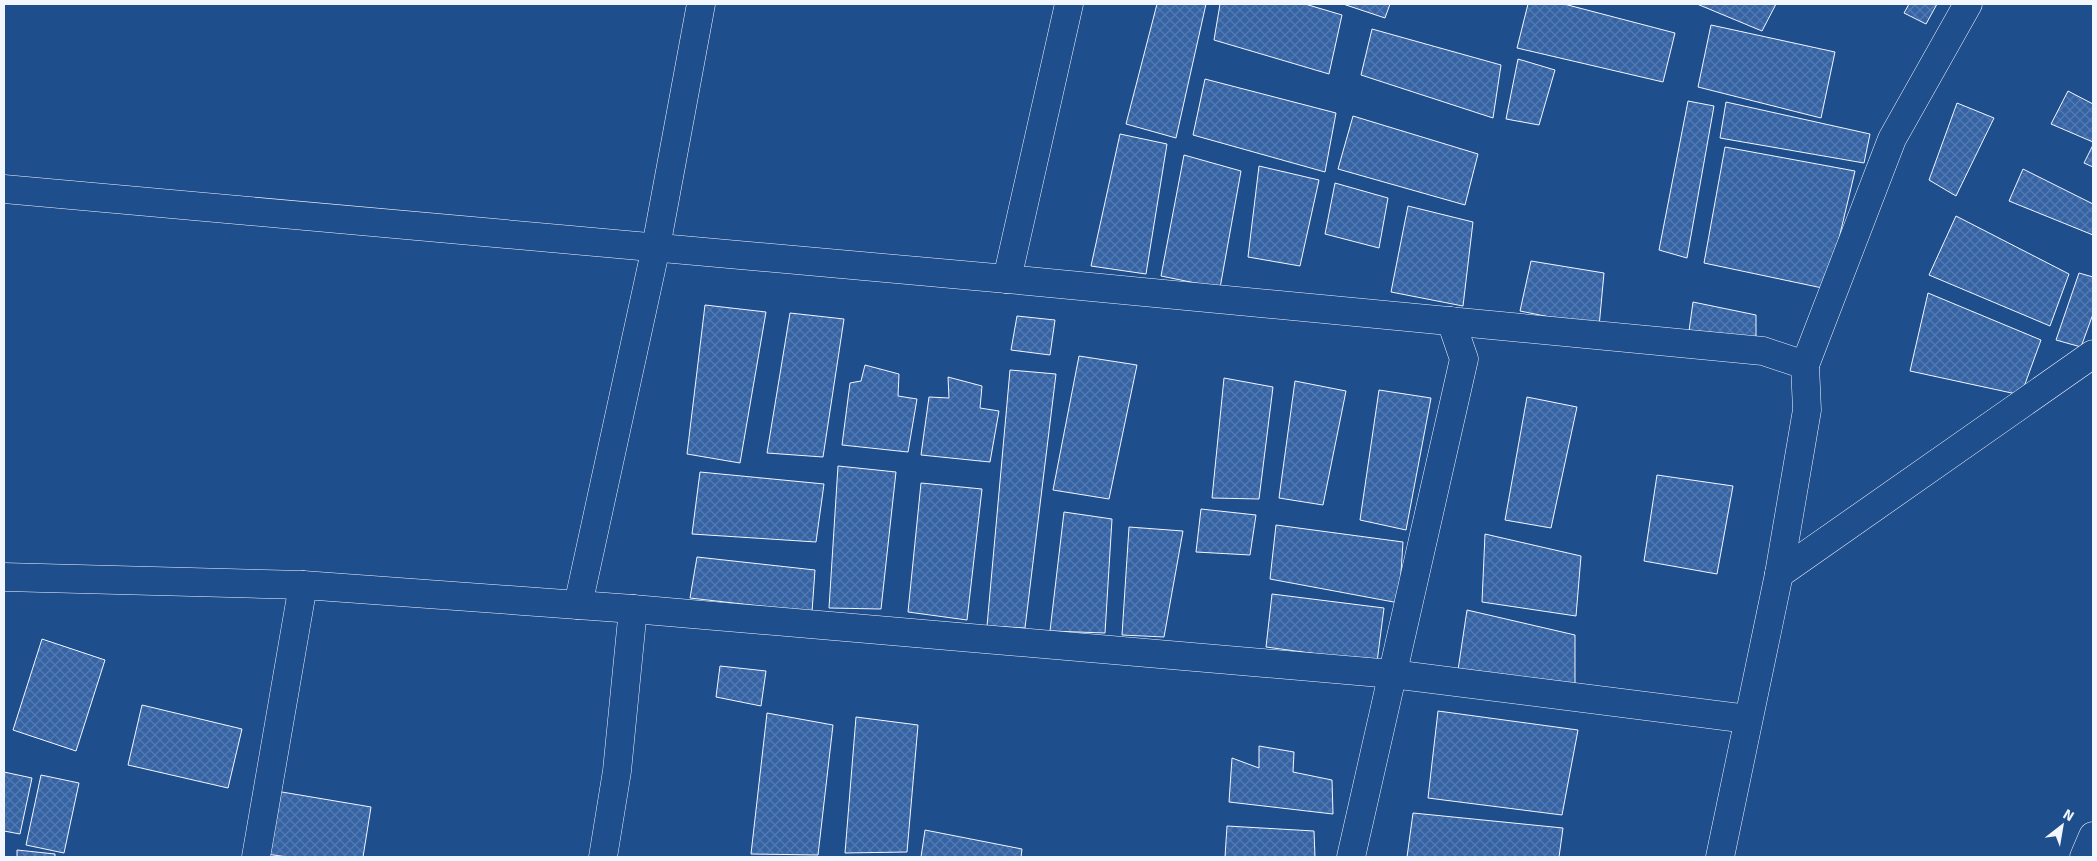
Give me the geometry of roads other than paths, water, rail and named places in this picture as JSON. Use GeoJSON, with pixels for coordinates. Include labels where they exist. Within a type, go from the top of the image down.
{"type":"FeatureCollection","features":[{"type":"Feature","properties":{"kind":"street"},"geometry":{"type":"LineString","coordinates":[[578,605],[656,247],[702,4]]}},
{"type":"Feature","properties":{"kind":"street"},"geometry":{"type":"LineString","coordinates":[[1007,279],[1069,4]]}},
{"type":"Feature","properties":{"kind":"street"},"geometry":{"type":"LineString","coordinates":[[1720,857],[1779,574],[1807,410],[1805,365],[1892,139],[1968,4]]}},
{"type":"Feature","properties":{"kind":"street"},"geometry":{"type":"LineString","coordinates":[[4,189],[1007,279],[1763,351],[1805,365]]}},
{"type":"Feature","properties":{"kind":"street"},"geometry":{"type":"LineString","coordinates":[[1351,857],[1464,359],[1452,321]]}},
{"type":"Feature","properties":{"kind":"street"},"geometry":{"type":"LineString","coordinates":[[1779,574],[2093,354]]}},
{"type":"Feature","properties":{"kind":"street"},"geometry":{"type":"LineString","coordinates":[[4,577],[303,585],[633,609],[1392,674],[1748,720]]}},
{"type":"Feature","properties":{"kind":"street"},"geometry":{"type":"LineString","coordinates":[[256,857],[303,585]]}},
{"type":"Feature","properties":{"kind":"street"},"geometry":{"type":"LineString","coordinates":[[603,857],[617,771],[633,609]]}},
{"type":"Feature","properties":{"kind":"street"},"geometry":{"type":"LineString","coordinates":[[2084,857],[2093,836]]}}]}
